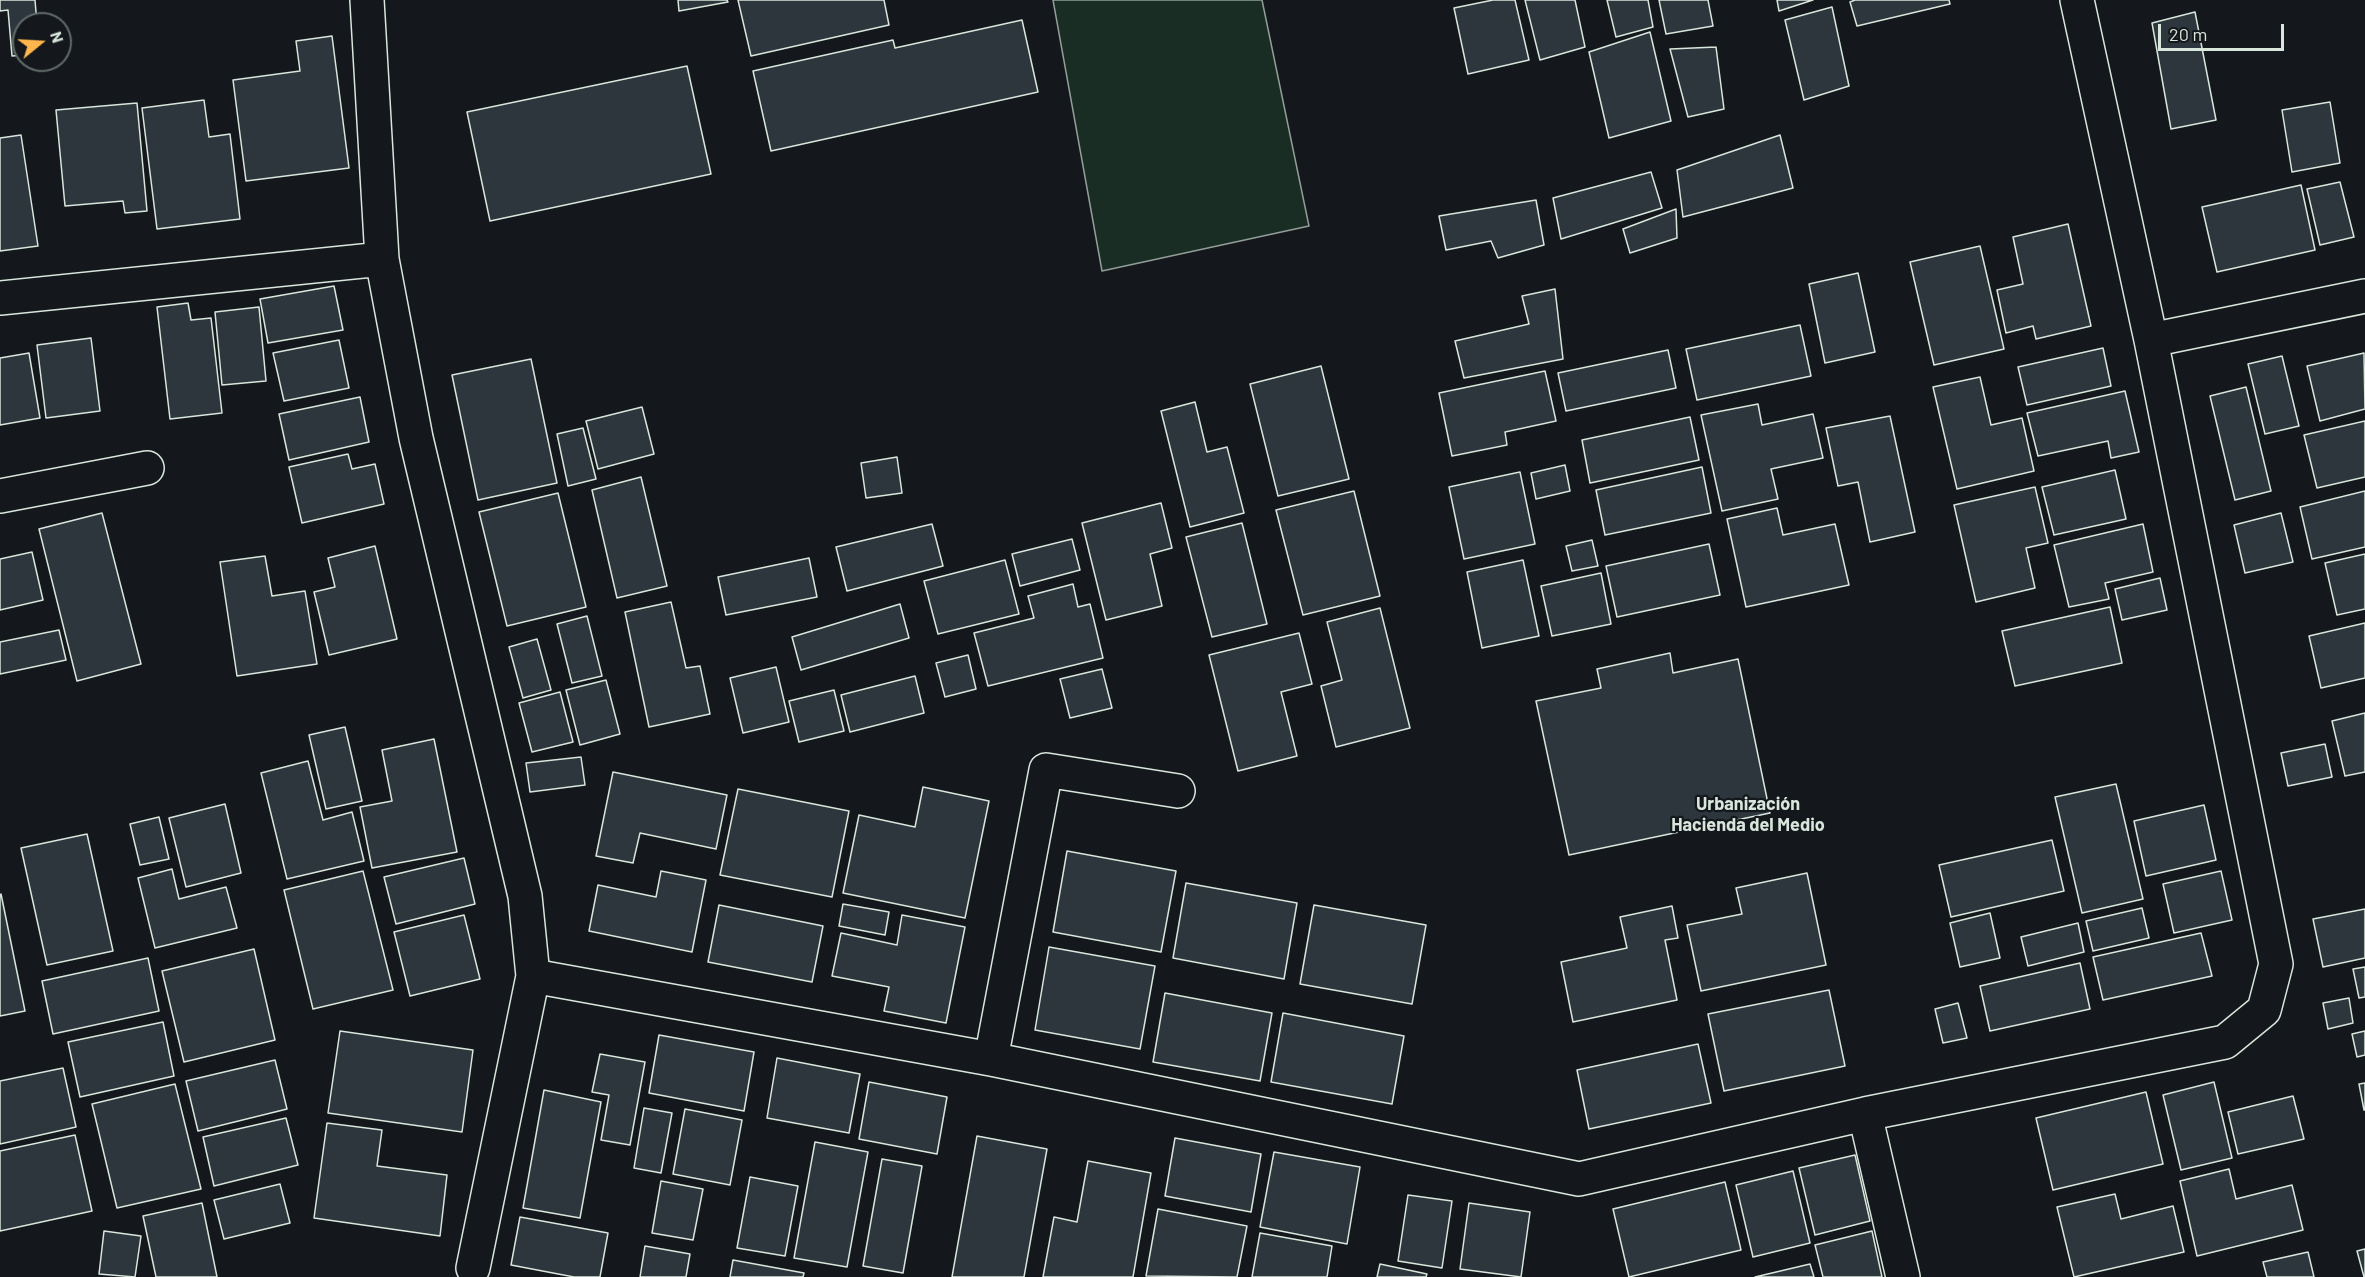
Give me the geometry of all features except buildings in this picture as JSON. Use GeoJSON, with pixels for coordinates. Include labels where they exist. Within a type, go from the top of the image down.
{"type":"FeatureCollection","features":[{"type":"Feature","properties":{"kind":"street"},"geometry":{"type":"LineString","coordinates":[[367,0],[381,259],[416,438],[525,896],[533,976],[473,1268]]}},
{"type":"Feature","properties":{"kind":"street"},"geometry":{"type":"LineString","coordinates":[[533,976],[991,1059],[1579,1179],[1865,1114],[2225,1042],[2264,1010],[2276,964],[2151,340],[2077,0]]}},
{"type":"Feature","properties":{"kind":"street"},"geometry":{"type":"LineString","coordinates":[[0,298],[381,259]]}},
{"type":"Feature","properties":{"kind":"street"},"geometry":{"type":"LineString","coordinates":[[2151,340],[2365,296]]}},
{"type":"Feature","properties":{"kind":"street"},"geometry":{"type":"LineString","coordinates":[[0,496],[147,468]]}},
{"type":"Feature","properties":{"kind":"street"},"geometry":{"type":"LineString","coordinates":[[991,1059],[1046,770],[1178,791]]}},
{"type":"Feature","properties":{"kind":"street"},"geometry":{"type":"LineString","coordinates":[[1865,1114],[1904,1277]]}},
{"type":"Feature","properties":{"kind":"green space"},"geometry":{"type":"Polygon","coordinates":[[[1053,0],[1262,0],[1309,226],[1102,271],[1053,0]]]}},
{"type":"Feature","properties":{"kind":"district","name":"Urbanización Hacienda del Medio"},"geometry":{"type":"Point","coordinates":[1748,814]}}]}
